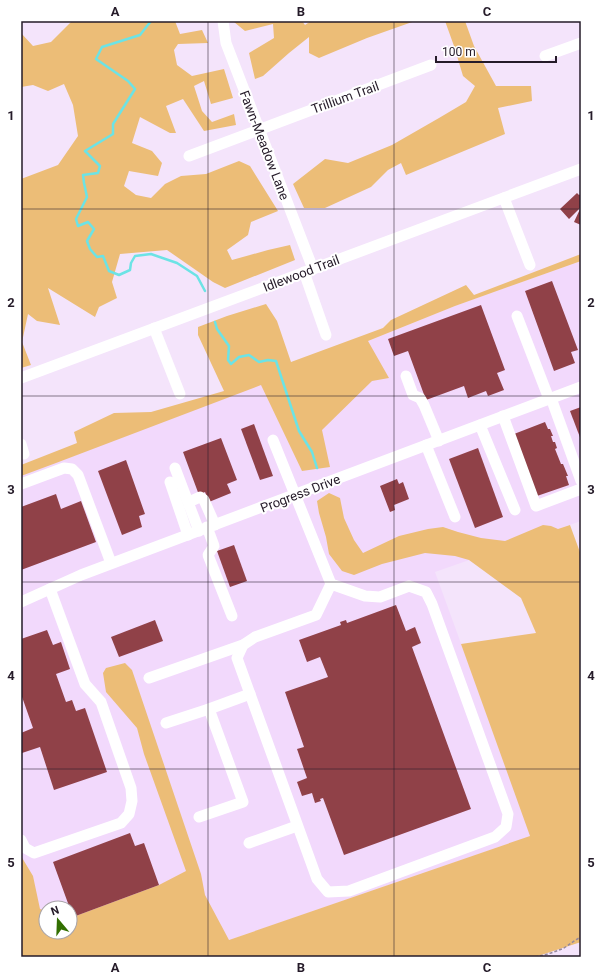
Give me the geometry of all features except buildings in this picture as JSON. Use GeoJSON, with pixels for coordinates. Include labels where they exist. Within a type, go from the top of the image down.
{"type":"FeatureCollection","features":[{"type":"Feature","properties":{"kind":"street","name":"Fawn-Meadow Lane"},"geometry":{"type":"LineString","coordinates":[[223,21],[226,43],[259,129],[308,270],[326,336]]}},
{"type":"Feature","properties":{"kind":"street"},"geometry":{"type":"LineString","coordinates":[[545,56],[581,44]]}},
{"type":"Feature","properties":{"kind":"street","name":"Trillium Trail"},"geometry":{"type":"LineString","coordinates":[[189,156],[431,65]]}},
{"type":"Feature","properties":{"kind":"street","name":"Idlewood Trail"},"geometry":{"type":"LineString","coordinates":[[21,378],[581,169]]}},
{"type":"Feature","properties":{"kind":"street"},"geometry":{"type":"LineString","coordinates":[[504,198],[530,265]]}},
{"type":"Feature","properties":{"kind":"street"},"geometry":{"type":"LineString","coordinates":[[517,316],[581,481]]}},
{"type":"Feature","properties":{"kind":"street"},"geometry":{"type":"LineString","coordinates":[[154,328],[180,394]]}},
{"type":"Feature","properties":{"kind":"street"},"geometry":{"type":"LineString","coordinates":[[406,376],[413,395],[420,398],[424,405],[439,441]]}},
{"type":"Feature","properties":{"kind":"street","name":"Progress Drive"},"geometry":{"type":"LineString","coordinates":[[21,602],[111,563],[581,387]]}},
{"type":"Feature","properties":{"kind":"street"},"geometry":{"type":"LineString","coordinates":[[503,416],[536,506],[581,489]]}},
{"type":"Feature","properties":{"kind":"street"},"geometry":{"type":"LineString","coordinates":[[480,425],[515,510]]}},
{"type":"Feature","properties":{"kind":"street"},"geometry":{"type":"LineString","coordinates":[[150,678],[243,645],[255,637],[316,616],[331,584],[273,440]]}},
{"type":"Feature","properties":{"kind":"street"},"geometry":{"type":"LineString","coordinates":[[426,445],[455,517]]}},
{"type":"Feature","properties":{"kind":"street"},"geometry":{"type":"LineString","coordinates":[[21,484],[64,468],[72,469],[78,475],[111,563]]}},
{"type":"Feature","properties":{"kind":"street"},"geometry":{"type":"LineString","coordinates":[[175,468],[189,505],[202,529]]}},
{"type":"Feature","properties":{"kind":"street"},"geometry":{"type":"LineString","coordinates":[[170,482],[214,546],[208,555],[232,616]]}},
{"type":"Feature","properties":{"kind":"street"},"geometry":{"type":"LineString","coordinates":[[189,505],[191,501],[200,497],[204,500],[202,529]]}},
{"type":"Feature","properties":{"kind":"street"},"geometry":{"type":"LineString","coordinates":[[243,645],[237,658],[317,879],[328,892],[349,891],[495,837],[506,827],[508,814],[432,604],[426,592],[409,586],[380,597],[365,596],[331,584]]}},
{"type":"Feature","properties":{"kind":"street"},"geometry":{"type":"LineString","coordinates":[[21,840],[25,848],[34,853],[121,823],[129,814],[132,801],[131,788],[101,702],[85,684],[50,589]]}},
{"type":"Feature","properties":{"kind":"street"},"geometry":{"type":"LineString","coordinates":[[166,723],[250,694]]}},
{"type":"Feature","properties":{"kind":"street"},"geometry":{"type":"LineString","coordinates":[[199,817],[243,802],[209,708]]}},
{"type":"Feature","properties":{"kind":"street"},"geometry":{"type":"LineString","coordinates":[[249,843],[297,826]]}},
{"type":"Feature","properties":{"kind":"path"},"geometry":{"type":"LineString","coordinates":[[535,957],[555,952],[581,937]]}},
{"type":"Feature","properties":{"kind":"shaded area"},"geometry":{"type":"Polygon","coordinates":[[[72,21],[175,21],[180,34],[202,30],[208,43],[178,44],[174,50],[177,65],[192,76],[224,69],[233,98],[211,104],[204,81],[194,86],[202,111],[212,122],[234,114],[236,125],[204,131],[183,99],[166,106],[176,133],[170,133],[140,117],[132,143],[152,151],[162,163],[158,176],[129,171],[124,186],[136,195],[151,198],[165,184],[181,176],[206,174],[239,161],[250,166],[278,211],[251,222],[248,235],[227,250],[232,260],[290,245],[295,260],[225,288],[213,282],[167,250],[120,254],[112,282],[117,298],[99,307],[95,317],[48,288],[60,325],[37,321],[28,314],[22,342],[31,365],[21,368],[21,179],[58,165],[78,136],[73,105],[64,84],[48,91],[33,85],[21,87],[21,33],[33,46],[51,42],[72,21]]]}},
{"type":"Feature","properties":{"kind":"shaded area"},"geometry":{"type":"Polygon","coordinates":[[[302,21],[305,25],[311,21],[415,21],[367,38],[319,58],[309,53],[309,37],[263,76],[255,79],[249,53],[274,38],[273,24],[245,31],[234,22],[302,21]]]}},
{"type":"Feature","properties":{"kind":"shaded area"},"geometry":{"type":"Polygon","coordinates":[[[445,21],[465,21],[474,46],[496,86],[531,86],[532,101],[498,108],[505,134],[406,175],[401,163],[388,170],[371,187],[325,208],[304,208],[293,184],[325,159],[348,163],[392,145],[466,102],[475,86],[463,76],[445,21]]]}},
{"type":"Feature","properties":{"kind":"shaded area"},"geometry":{"type":"Polygon","coordinates":[[[581,254],[581,261],[455,306],[368,341],[389,378],[372,381],[322,430],[330,467],[302,471],[261,385],[21,476],[21,465],[77,443],[74,432],[114,413],[151,412],[224,391],[198,335],[198,327],[266,304],[277,321],[291,362],[383,328],[391,320],[466,285],[474,295],[581,254]]]}},
{"type":"Feature","properties":{"kind":"shaded area"},"geometry":{"type":"Polygon","coordinates":[[[581,261],[581,521],[435,572],[531,836],[229,940],[78,932],[78,900],[38,900],[38,911],[21,900],[21,475],[316,362],[455,306],[581,261]]]}},
{"type":"Feature","properties":{"kind":"shaded area"},"geometry":{"type":"Polygon","coordinates":[[[329,493],[340,498],[344,518],[354,540],[363,553],[399,536],[428,529],[443,527],[481,538],[505,541],[543,525],[558,529],[570,525],[581,555],[581,942],[535,957],[21,957],[21,856],[33,876],[38,900],[38,940],[78,940],[78,915],[159,885],[186,871],[144,754],[137,728],[106,692],[103,673],[106,668],[125,663],[132,670],[201,874],[205,895],[229,940],[530,836],[461,644],[536,633],[521,598],[469,560],[455,556],[425,553],[382,564],[354,575],[342,571],[329,554],[317,501],[329,493]]]}},
{"type":"Feature","properties":{"kind":"waterway"},"geometry":{"type":"LineString","coordinates":[[151,21],[140,35],[102,47],[96,59],[128,81],[135,89],[113,124],[113,134],[85,151],[100,166],[98,173],[83,175],[87,197],[76,219],[78,226],[88,222],[94,229],[87,241],[90,249],[97,257],[103,256],[109,271],[119,275],[130,270],[131,263],[135,256],[151,254],[177,263],[197,276],[205,291]]}},
{"type":"Feature","properties":{"kind":"waterway"},"geometry":{"type":"LineString","coordinates":[[215,322],[217,329],[229,346],[228,360],[231,364],[239,357],[249,355],[259,362],[268,360],[276,361],[299,431],[312,452],[317,468]]}}]}
